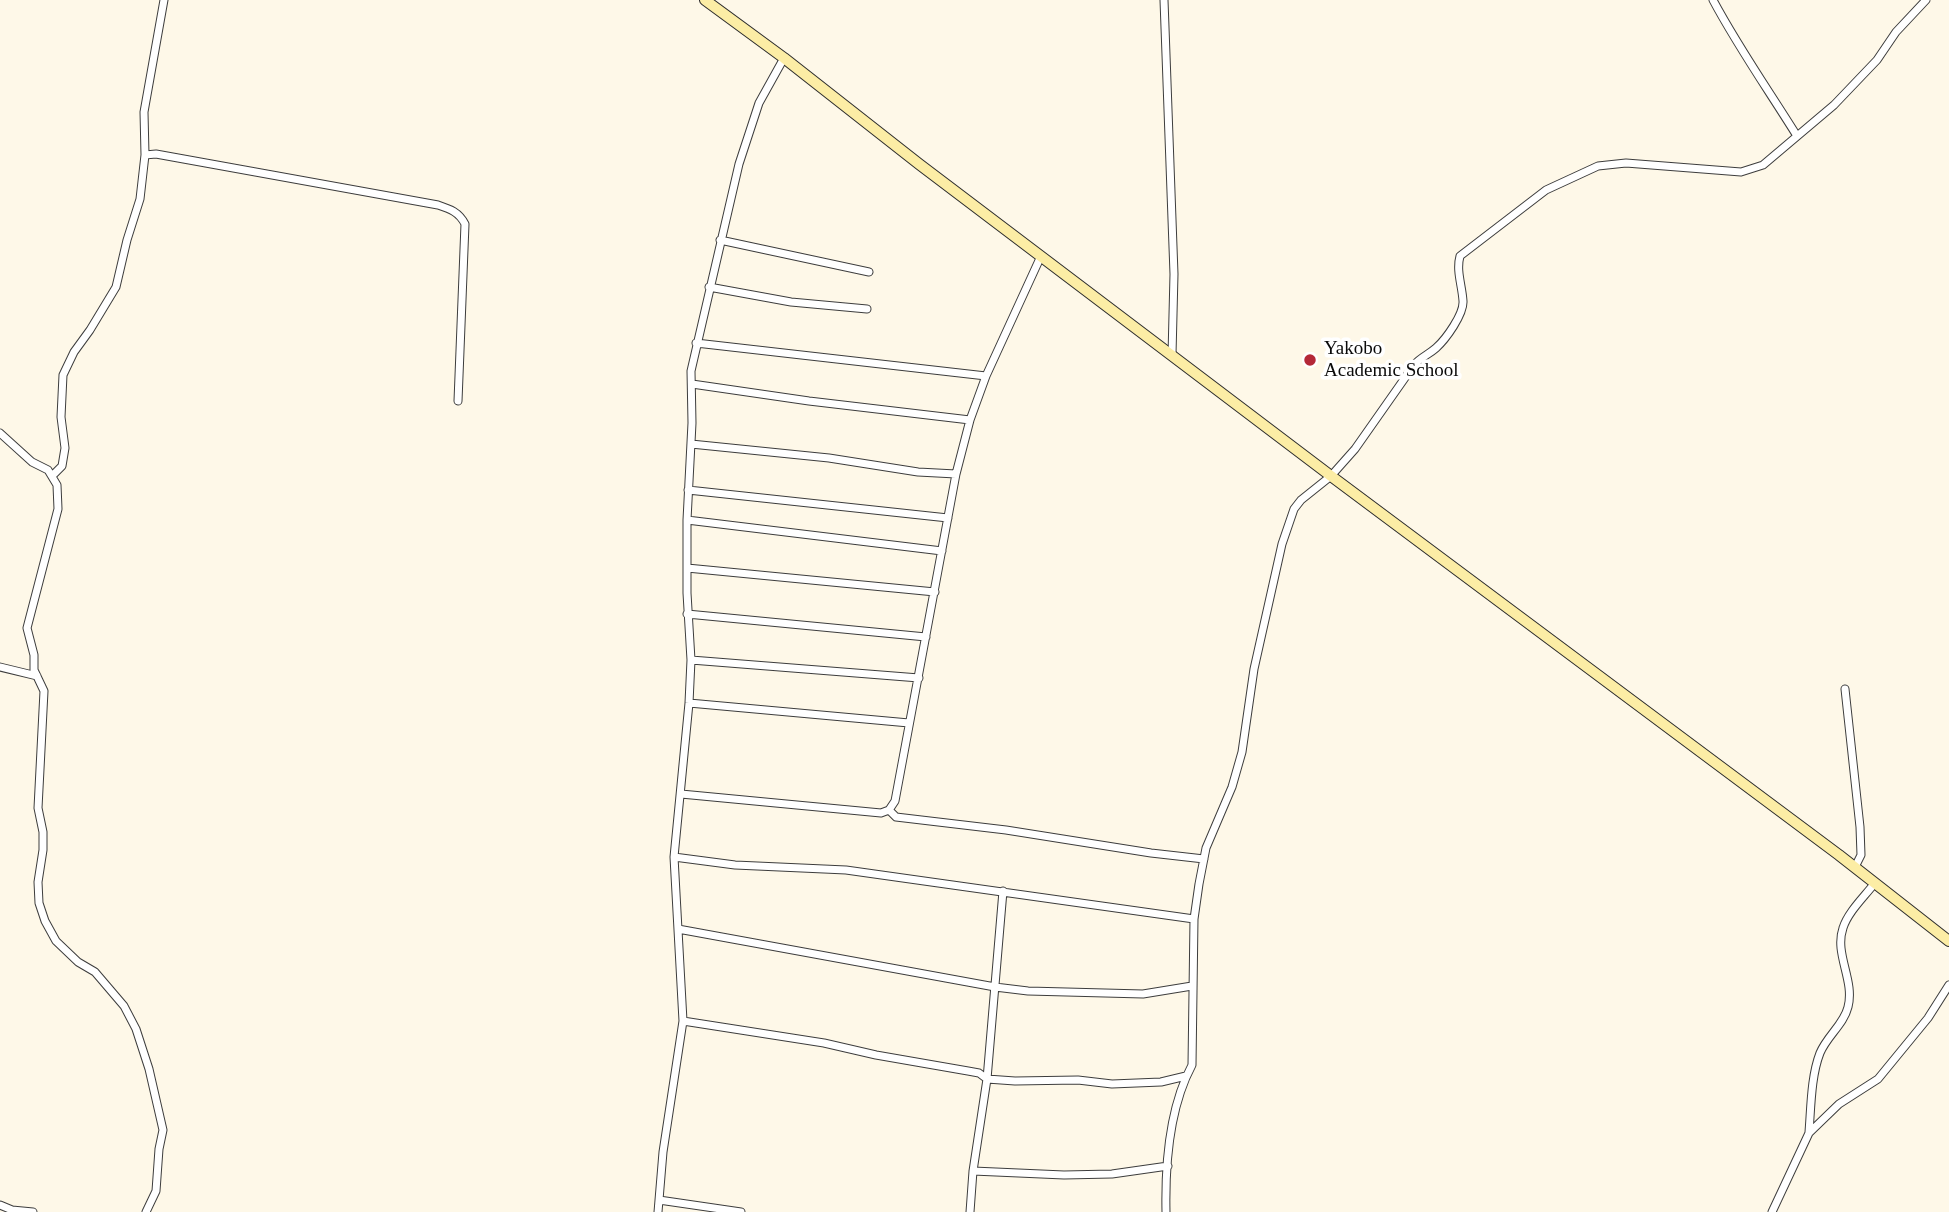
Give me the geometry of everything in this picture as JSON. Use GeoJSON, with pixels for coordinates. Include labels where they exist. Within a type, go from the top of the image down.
{"type":"FeatureCollection","features":[{"type":"Feature","properties":{"kind":"street"},"geometry":{"type":"LineString","coordinates":[[52,476],[62,466],[65,448],[61,417],[63,375],[74,352],[116,287],[127,240],[141,199],[145,155],[144,113],[164,0]]}},
{"type":"Feature","properties":{"kind":"street"},"geometry":{"type":"LineString","coordinates":[[705,0],[1331,476],[1855,867],[1949,941]]}},
{"type":"Feature","properties":{"kind":"street"},"geometry":{"type":"LineString","coordinates":[[1164,0],[1174,274],[1172,355]]}},
{"type":"Feature","properties":{"kind":"street"},"geometry":{"type":"LineString","coordinates":[[1713,0],[1733,38],[1744,51],[1797,136]]}},
{"type":"Feature","properties":{"kind":"street"},"geometry":{"type":"LineString","coordinates":[[1166,1212],[1171,1134],[1186,1076],[1192,1065],[1194,919],[1204,859],[1237,770],[1264,619],[1278,571],[1285,533],[1294,509],[1331,476],[1355,449],[1414,365],[1423,355],[1436,349],[1462,313],[1463,296],[1457,265],[1460,256],[1545,190],[1598,166],[1636,163],[1750,171],[1763,165],[1777,156],[1834,105],[1869,69],[1896,32],[1926,0]]}},
{"type":"Feature","properties":{"kind":"street"},"geometry":{"type":"LineString","coordinates":[[658,1212],[663,1152],[683,1021],[674,857],[690,702],[687,520],[691,370],[738,164],[754,114],[784,58]]}},
{"type":"Feature","properties":{"kind":"street"},"geometry":{"type":"LineString","coordinates":[[145,155],[156,154],[438,205],[461,216],[465,224],[458,401]]}},
{"type":"Feature","properties":{"kind":"street"},"geometry":{"type":"LineString","coordinates":[[720,240],[869,272]]}},
{"type":"Feature","properties":{"kind":"street"},"geometry":{"type":"LineString","coordinates":[[681,794],[881,813],[889,810],[895,802],[956,474],[970,420],[986,376],[1041,256]]}},
{"type":"Feature","properties":{"kind":"street"},"geometry":{"type":"LineString","coordinates":[[709,287],[791,302],[867,309]]}},
{"type":"Feature","properties":{"kind":"street"},"geometry":{"type":"LineString","coordinates":[[696,342],[986,376]]}},
{"type":"Feature","properties":{"kind":"street"},"geometry":{"type":"LineString","coordinates":[[692,384],[970,420]]}},
{"type":"Feature","properties":{"kind":"street"},"geometry":{"type":"LineString","coordinates":[[0,433],[32,462],[48,470],[57,485],[58,509],[27,628],[34,655],[34,670],[44,691],[38,808],[43,832],[38,882],[39,902],[56,941],[95,972],[124,1006],[136,1029],[149,1069],[163,1130],[156,1191],[146,1212]]}},
{"type":"Feature","properties":{"kind":"street"},"geometry":{"type":"LineString","coordinates":[[691,444],[829,458],[918,472],[956,474]]}},
{"type":"Feature","properties":{"kind":"street"},"geometry":{"type":"LineString","coordinates":[[688,490],[948,518]]}},
{"type":"Feature","properties":{"kind":"street"},"geometry":{"type":"LineString","coordinates":[[687,520],[942,551]]}},
{"type":"Feature","properties":{"kind":"street"},"geometry":{"type":"LineString","coordinates":[[687,568],[935,592]]}},
{"type":"Feature","properties":{"kind":"street"},"geometry":{"type":"LineString","coordinates":[[687,614],[926,637]]}},
{"type":"Feature","properties":{"kind":"street"},"geometry":{"type":"LineString","coordinates":[[691,660],[919,678]]}},
{"type":"Feature","properties":{"kind":"street"},"geometry":{"type":"LineString","coordinates":[[0,667],[37,676]]}},
{"type":"Feature","properties":{"kind":"street"},"geometry":{"type":"LineString","coordinates":[[1846,690],[1861,855],[1855,867]]}},
{"type":"Feature","properties":{"kind":"street"},"geometry":{"type":"LineString","coordinates":[[690,702],[909,723]]}},
{"type":"Feature","properties":{"kind":"street"},"geometry":{"type":"LineString","coordinates":[[889,810],[896,817],[1204,859]]}},
{"type":"Feature","properties":{"kind":"street"},"geometry":{"type":"LineString","coordinates":[[674,857],[735,865],[846,870],[1194,919]]}},
{"type":"Feature","properties":{"kind":"street"},"geometry":{"type":"LineString","coordinates":[[1810,1133],[1819,1055],[1830,1034],[1843,1019],[1849,1003],[1846,969],[1841,954],[1842,930],[1847,919],[1874,884]]}},
{"type":"Feature","properties":{"kind":"street"},"geometry":{"type":"LineString","coordinates":[[970,1212],[972,1171],[987,1079],[1003,891]]}},
{"type":"Feature","properties":{"kind":"street"},"geometry":{"type":"LineString","coordinates":[[678,929],[1028,991],[1143,994],[1192,986]]}},
{"type":"Feature","properties":{"kind":"street"},"geometry":{"type":"LineString","coordinates":[[1772,1212],[1810,1133],[1839,1104],[1878,1079],[1928,1018],[1949,985]]}},
{"type":"Feature","properties":{"kind":"street"},"geometry":{"type":"LineString","coordinates":[[683,1021],[824,1043],[876,1055],[968,1070],[987,1079],[1078,1080],[1112,1084],[1161,1082],[1186,1076]]}},
{"type":"Feature","properties":{"kind":"street"},"geometry":{"type":"LineString","coordinates":[[972,1171],[1112,1174],[1168,1166]]}},
{"type":"Feature","properties":{"kind":"street"},"geometry":{"type":"LineString","coordinates":[[659,1200],[741,1212]]}},
{"type":"Feature","properties":{"kind":"street"},"geometry":{"type":"LineString","coordinates":[[0,1205],[12,1210],[33,1212]]}},
{"type":"Feature","properties":{"kind":"place","name":"Yakobo Academic School"},"geometry":{"type":"Point","coordinates":[1310,360]}}]}
